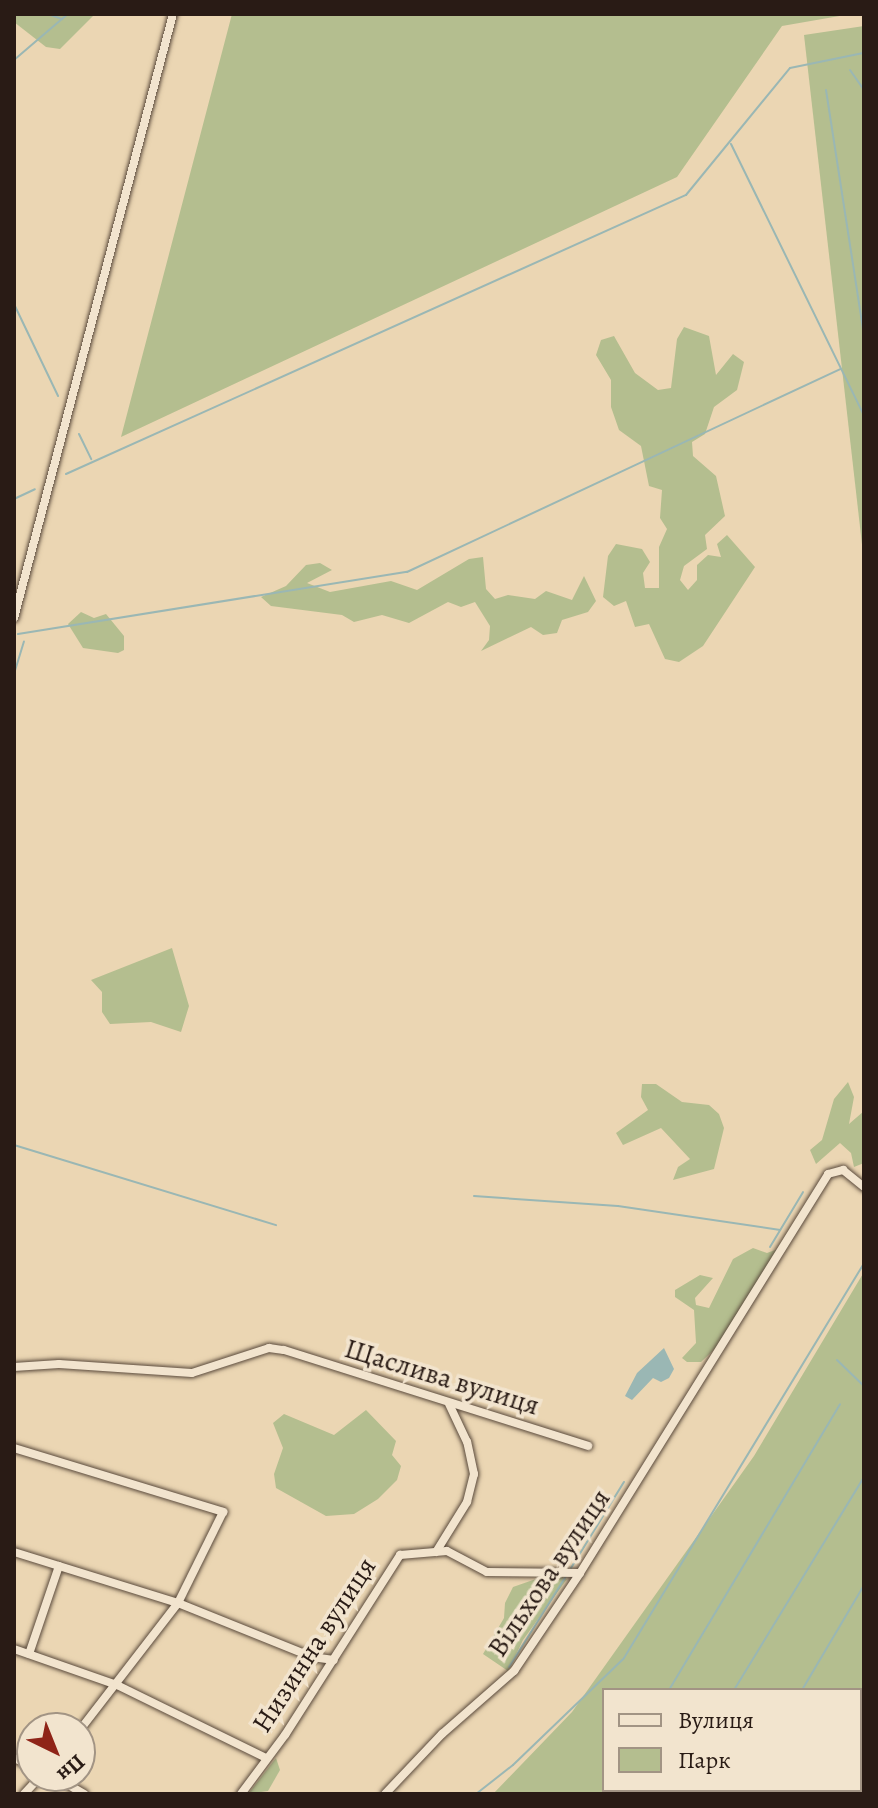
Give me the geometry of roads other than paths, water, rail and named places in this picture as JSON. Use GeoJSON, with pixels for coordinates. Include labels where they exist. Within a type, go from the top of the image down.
{"type":"FeatureCollection","features":[{"type":"Feature","properties":{"kind":"street"},"geometry":{"type":"LineString","coordinates":[[14,618],[173,14]]}},
{"type":"Feature","properties":{"kind":"street","name":"Вільхова вулиця"},"geometry":{"type":"LineString","coordinates":[[385,1794],[442,1734],[514,1671],[580,1573],[828,1174],[843,1170],[855,1175],[864,1187]]}},
{"type":"Feature","properties":{"kind":"street","name":"Щаслива вулиця"},"geometry":{"type":"LineString","coordinates":[[14,1367],[107,1365],[192,1373],[269,1348],[284,1350],[588,1446]]}},
{"type":"Feature","properties":{"kind":"street"},"geometry":{"type":"LineString","coordinates":[[436,1552],[467,1502],[474,1474],[467,1442],[445,1401]]}},
{"type":"Feature","properties":{"kind":"street"},"geometry":{"type":"LineString","coordinates":[[14,1448],[223,1512],[178,1603],[95,1712]]}},
{"type":"Feature","properties":{"kind":"street"},"geometry":{"type":"LineString","coordinates":[[14,1552],[178,1603],[312,1657],[334,1660]]}},
{"type":"Feature","properties":{"kind":"street","name":"Низинна вулиця"},"geometry":{"type":"LineString","coordinates":[[241,1794],[334,1660],[400,1555],[456,1554],[487,1572],[580,1573]]}},
{"type":"Feature","properties":{"kind":"street"},"geometry":{"type":"LineString","coordinates":[[29,1654],[59,1566]]}},
{"type":"Feature","properties":{"kind":"street"},"geometry":{"type":"LineString","coordinates":[[14,1649],[117,1685],[266,1758]]}},
{"type":"Feature","properties":{"kind":"water"},"geometry":{"type":"Polygon","coordinates":[[[664,1348],[674,1369],[669,1378],[661,1382],[653,1378],[632,1400],[625,1396],[637,1373],[664,1348]]]}},
{"type":"Feature","properties":{"kind":"waterway"},"geometry":{"type":"LineString","coordinates":[[48,14],[62,19],[68,14]]}},
{"type":"Feature","properties":{"kind":"waterway"},"geometry":{"type":"LineString","coordinates":[[14,60],[62,19]]}},
{"type":"Feature","properties":{"kind":"waterway"},"geometry":{"type":"LineString","coordinates":[[66,474],[686,195],[790,68],[864,53]]}},
{"type":"Feature","properties":{"kind":"waterway"},"geometry":{"type":"LineString","coordinates":[[850,70],[864,90]]}},
{"type":"Feature","properties":{"kind":"waterway"},"geometry":{"type":"LineString","coordinates":[[826,90],[864,335]]}},
{"type":"Feature","properties":{"kind":"waterway"},"geometry":{"type":"LineString","coordinates":[[731,144],[864,416]]}},
{"type":"Feature","properties":{"kind":"waterway"},"geometry":{"type":"LineString","coordinates":[[14,304],[58,396]]}},
{"type":"Feature","properties":{"kind":"waterway"},"geometry":{"type":"LineString","coordinates":[[18,634],[407,572],[841,369]]}},
{"type":"Feature","properties":{"kind":"waterway"},"geometry":{"type":"LineString","coordinates":[[79,434],[91,459]]}},
{"type":"Feature","properties":{"kind":"waterway"},"geometry":{"type":"LineString","coordinates":[[14,499],[35,489]]}},
{"type":"Feature","properties":{"kind":"waterway"},"geometry":{"type":"LineString","coordinates":[[14,674],[24,642]]}},
{"type":"Feature","properties":{"kind":"waterway"},"geometry":{"type":"LineString","coordinates":[[14,1145],[276,1225]]}},
{"type":"Feature","properties":{"kind":"waterway"},"geometry":{"type":"LineString","coordinates":[[770,1247],[803,1192]]}},
{"type":"Feature","properties":{"kind":"waterway"},"geometry":{"type":"LineString","coordinates":[[474,1196],[618,1206],[780,1230]]}},
{"type":"Feature","properties":{"kind":"waterway"},"geometry":{"type":"LineString","coordinates":[[476,1794],[513,1765],[624,1658],[864,1263]]}},
{"type":"Feature","properties":{"kind":"waterway"},"geometry":{"type":"LineString","coordinates":[[837,1360],[864,1386]]}},
{"type":"Feature","properties":{"kind":"waterway"},"geometry":{"type":"LineString","coordinates":[[670,1688],[840,1404]]}},
{"type":"Feature","properties":{"kind":"waterway"},"geometry":{"type":"LineString","coordinates":[[735,1688],[864,1477]]}},
{"type":"Feature","properties":{"kind":"waterway"},"geometry":{"type":"LineString","coordinates":[[571,1568],[624,1482]]}},
{"type":"Feature","properties":{"kind":"waterway"},"geometry":{"type":"LineString","coordinates":[[509,1667],[566,1576]]}},
{"type":"Feature","properties":{"kind":"waterway"},"geometry":{"type":"LineString","coordinates":[[803,1688],[864,1585]]}}]}
